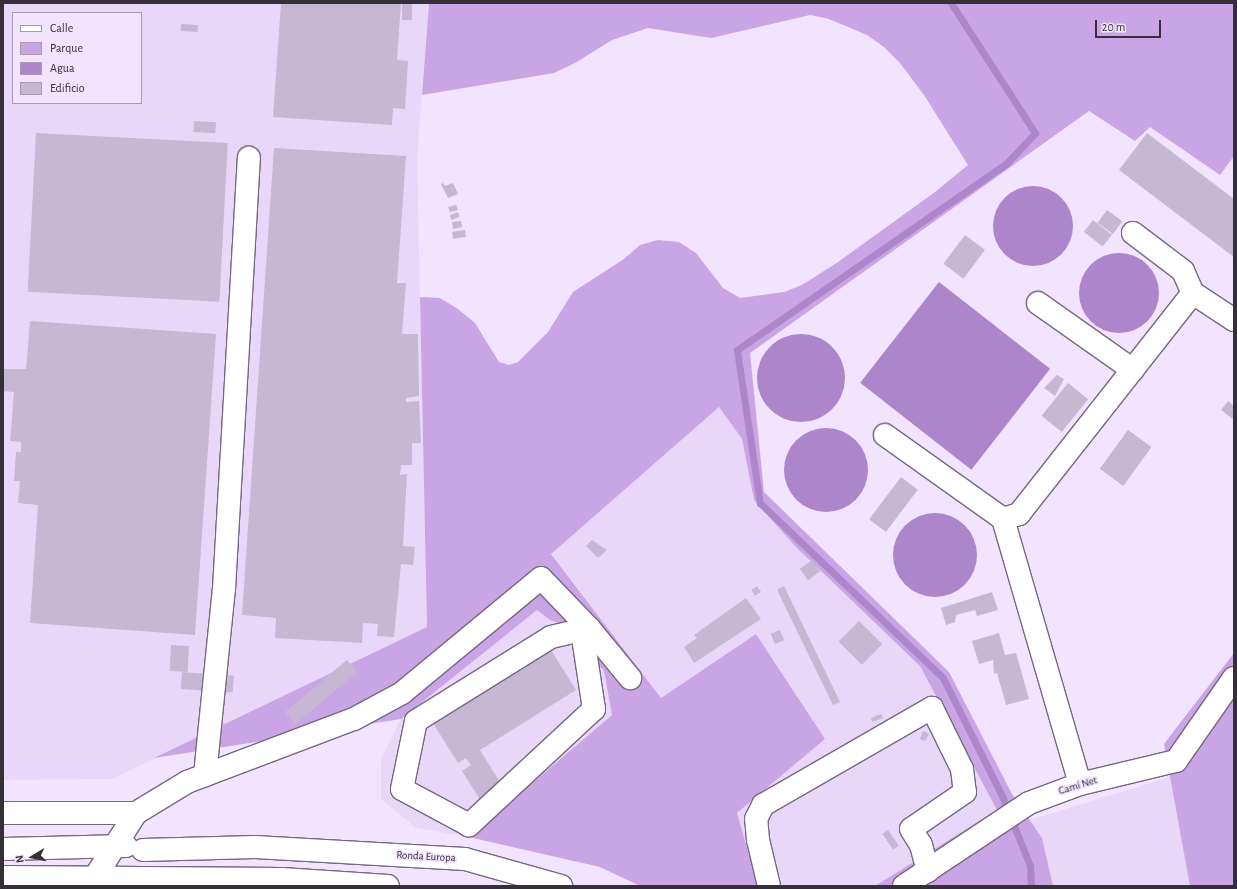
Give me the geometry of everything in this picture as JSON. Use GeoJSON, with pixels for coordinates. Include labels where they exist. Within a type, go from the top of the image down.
{"type":"FeatureCollection","features":[{"type":"Feature","properties":{"kind":"street"},"geometry":{"type":"LineString","coordinates":[[205,775],[224,589],[249,158]]}},
{"type":"Feature","properties":{"kind":"street"},"geometry":{"type":"LineString","coordinates":[[1133,233],[1183,271],[1193,293],[1234,320]]}},
{"type":"Feature","properties":{"kind":"street"},"geometry":{"type":"LineString","coordinates":[[1003,519],[1019,514],[1193,293]]}},
{"type":"Feature","properties":{"kind":"street"},"geometry":{"type":"LineString","coordinates":[[1038,303],[1133,370]]}},
{"type":"Feature","properties":{"kind":"street"},"geometry":{"type":"LineString","coordinates":[[885,435],[1003,519],[1080,784]]}},
{"type":"Feature","properties":{"kind":"street"},"geometry":{"type":"LineString","coordinates":[[95,877],[136,813],[187,782],[354,719],[402,693],[541,578],[589,628],[630,678]]}},
{"type":"Feature","properties":{"kind":"street"},"geometry":{"type":"LineString","coordinates":[[589,628],[584,644],[594,709],[469,825],[402,789],[416,721],[551,637],[589,628]]}},
{"type":"Feature","properties":{"kind":"street","name":"Camí Net"},"geometry":{"type":"LineString","coordinates":[[904,886],[1029,803],[1080,784],[1176,761],[1234,678]]}},
{"type":"Feature","properties":{"kind":"street"},"geometry":{"type":"LineString","coordinates":[[769,886],[758,840],[756,819],[763,806],[932,708],[962,769],[965,792],[911,829],[921,845],[928,871]]}},
{"type":"Feature","properties":{"kind":"street"},"geometry":{"type":"LineString","coordinates":[[3,813],[136,813]]}},
{"type":"Feature","properties":{"kind":"street"},"geometry":{"type":"LineString","coordinates":[[136,813],[143,850]]}},
{"type":"Feature","properties":{"kind":"street","name":"Ronda Europa"},"geometry":{"type":"LineString","coordinates":[[3,850],[136,846],[168,862],[235,867],[250,882]]}},
{"type":"Feature","properties":{"kind":"street","name":"Ronda Europa"},"geometry":{"type":"LineString","coordinates":[[143,850],[255,847],[464,859],[561,886]]}},
{"type":"Feature","properties":{"kind":"street"},"geometry":{"type":"LineString","coordinates":[[250,882],[287,848]]}},
{"type":"Feature","properties":{"kind":"street"},"geometry":{"type":"LineString","coordinates":[[3,877],[95,877],[183,883],[250,882],[388,886]]}},
{"type":"Feature","properties":{"kind":"shaded area"},"geometry":{"type":"Polygon","coordinates":[[[3,3],[429,3],[417,158],[427,627],[112,779],[3,780],[3,3]]]}},
{"type":"Feature","properties":{"kind":"shaded area"},"geometry":{"type":"Polygon","coordinates":[[[719,407],[742,439],[754,500],[795,546],[920,666],[998,810],[875,886],[758,886],[737,813],[825,739],[756,634],[661,698],[551,553],[719,407]]]}},
{"type":"Feature","properties":{"kind":"shaded area"},"geometry":{"type":"Polygon","coordinates":[[[537,610],[550,620],[561,624],[604,671],[612,715],[469,837],[416,828],[381,799],[381,759],[401,719],[537,610]]]}},
{"type":"Feature","properties":{"kind":"shaded area"},"geometry":{"type":"Polygon","coordinates":[[[1170,777],[1190,886],[1053,886],[1042,838],[1030,820],[1170,777]]]}},
{"type":"Feature","properties":{"kind":"green space"},"geometry":{"type":"Polygon","coordinates":[[[429,3],[1234,3],[1234,156],[1220,175],[1150,127],[1135,141],[1089,111],[750,353],[764,492],[949,672],[1012,794],[1042,838],[1053,886],[875,886],[997,810],[920,666],[795,546],[754,500],[742,439],[719,407],[551,554],[661,698],[756,634],[825,739],[737,813],[758,886],[640,886],[600,867],[469,837],[612,715],[604,671],[561,624],[550,620],[537,610],[401,719],[154,758],[427,627],[420,297],[440,298],[458,309],[475,323],[499,362],[509,365],[518,362],[548,332],[573,292],[624,259],[640,245],[658,240],[679,242],[696,253],[723,288],[740,298],[784,292],[802,285],[838,262],[935,192],[968,165],[924,95],[900,63],[884,47],[867,35],[829,19],[810,15],[711,38],[648,28],[612,40],[575,63],[554,73],[422,95],[429,3]]]}},
{"type":"Feature","properties":{"kind":"green space"},"geometry":{"type":"Polygon","coordinates":[[[1234,653],[1234,886],[1190,886],[1164,744],[1234,653]]]}},
{"type":"Feature","properties":{"kind":"water"},"geometry":{"type":"Polygon","coordinates":[[[1025,186],[1041,186],[1062,197],[1073,218],[1073,234],[1062,255],[1041,266],[1025,266],[1011,260],[1004,255],[999,248],[993,234],[993,218],[999,204],[1004,197],[1011,192],[1025,186]]]}},
{"type":"Feature","properties":{"kind":"water"},"geometry":{"type":"Polygon","coordinates":[[[1119,253],[1134,256],[1147,265],[1156,278],[1159,293],[1156,308],[1147,321],[1134,330],[1119,333],[1104,330],[1091,321],[1082,308],[1079,293],[1082,278],[1091,265],[1104,256],[1119,253]]]}},
{"type":"Feature","properties":{"kind":"water"},"geometry":{"type":"Polygon","coordinates":[[[939,282],[1050,369],[971,470],[860,383],[939,282]]]}},
{"type":"Feature","properties":{"kind":"water"},"geometry":{"type":"Polygon","coordinates":[[[801,334],[818,337],[826,341],[838,353],[842,361],[845,378],[842,395],[838,403],[826,415],[818,419],[801,422],[784,419],[776,415],[764,403],[760,395],[757,378],[760,361],[764,353],[776,341],[784,337],[801,334]]]}},
{"type":"Feature","properties":{"kind":"water"},"geometry":{"type":"Polygon","coordinates":[[[826,428],[842,431],[856,440],[865,454],[868,470],[865,486],[856,500],[842,509],[826,512],[810,509],[796,500],[787,486],[784,470],[787,454],[796,440],[810,431],[826,428]]]}},
{"type":"Feature","properties":{"kind":"water"},"geometry":{"type":"Polygon","coordinates":[[[935,513],[951,516],[965,525],[974,539],[977,555],[974,571],[965,585],[951,594],[935,597],[919,594],[905,585],[896,571],[893,555],[896,539],[905,525],[919,516],[935,513]]]}},
{"type":"Feature","properties":{"kind":"building"},"geometry":{"type":"Polygon","coordinates":[[[281,3],[401,3],[397,60],[408,61],[405,109],[393,108],[392,125],[273,117],[281,3]]]}},
{"type":"Feature","properties":{"kind":"building"},"geometry":{"type":"Polygon","coordinates":[[[402,3],[412,3],[412,20],[402,20],[402,3]]]}},
{"type":"Feature","properties":{"kind":"building"},"geometry":{"type":"Polygon","coordinates":[[[181,24],[198,25],[198,32],[181,31],[181,24]]]}},
{"type":"Feature","properties":{"kind":"building"},"geometry":{"type":"Polygon","coordinates":[[[194,121],[216,122],[215,133],[193,132],[194,121]]]}},
{"type":"Feature","properties":{"kind":"building"},"geometry":{"type":"Polygon","coordinates":[[[36,133],[228,143],[219,302],[28,292],[36,133]]]}},
{"type":"Feature","properties":{"kind":"building"},"geometry":{"type":"Polygon","coordinates":[[[1147,133],[1234,199],[1234,257],[1119,170],[1147,133]]]}},
{"type":"Feature","properties":{"kind":"building"},"geometry":{"type":"Polygon","coordinates":[[[274,148],[406,156],[397,283],[406,283],[402,334],[418,334],[419,396],[406,398],[406,402],[419,401],[421,443],[412,443],[412,465],[401,465],[400,475],[407,474],[403,546],[415,547],[413,565],[401,564],[394,637],[377,636],[378,624],[363,623],[362,643],[275,638],[276,618],[242,615],[274,148]]]}},
{"type":"Feature","properties":{"kind":"building"},"geometry":{"type":"Polygon","coordinates":[[[443,183],[445,186],[453,183],[458,194],[448,198],[441,184],[443,183]]]}},
{"type":"Feature","properties":{"kind":"building"},"geometry":{"type":"Polygon","coordinates":[[[456,205],[458,210],[450,212],[448,207],[456,205]]]}},
{"type":"Feature","properties":{"kind":"building"},"geometry":{"type":"Polygon","coordinates":[[[1107,210],[1122,221],[1113,234],[1098,223],[1107,210]]]}},
{"type":"Feature","properties":{"kind":"building"},"geometry":{"type":"Polygon","coordinates":[[[458,212],[460,217],[452,220],[450,215],[458,212]]]}},
{"type":"Feature","properties":{"kind":"building"},"geometry":{"type":"Polygon","coordinates":[[[1093,220],[1112,235],[1103,247],[1084,232],[1093,220]]]}},
{"type":"Feature","properties":{"kind":"building"},"geometry":{"type":"Polygon","coordinates":[[[461,221],[462,227],[453,229],[452,222],[461,221]]]}},
{"type":"Feature","properties":{"kind":"building"},"geometry":{"type":"Polygon","coordinates":[[[465,230],[466,237],[453,239],[452,232],[465,230]]]}},
{"type":"Feature","properties":{"kind":"building"},"geometry":{"type":"Polygon","coordinates":[[[965,235],[985,250],[963,279],[943,264],[965,235]]]}},
{"type":"Feature","properties":{"kind":"building"},"geometry":{"type":"Polygon","coordinates":[[[30,321],[216,334],[195,635],[30,623],[38,505],[18,503],[20,481],[14,481],[16,452],[21,452],[21,442],[10,441],[14,392],[3,391],[3,369],[26,369],[30,321]]]}},
{"type":"Feature","properties":{"kind":"building"},"geometry":{"type":"Polygon","coordinates":[[[1057,375],[1064,379],[1055,396],[1044,388],[1057,375]]]}},
{"type":"Feature","properties":{"kind":"building"},"geometry":{"type":"Polygon","coordinates":[[[1068,383],[1088,399],[1062,432],[1042,416],[1068,383]]]}},
{"type":"Feature","properties":{"kind":"building"},"geometry":{"type":"Polygon","coordinates":[[[1228,401],[1234,406],[1234,420],[1221,410],[1228,401]]]}},
{"type":"Feature","properties":{"kind":"building"},"geometry":{"type":"Polygon","coordinates":[[[1128,430],[1151,447],[1123,486],[1100,469],[1128,430]]]}},
{"type":"Feature","properties":{"kind":"building"},"geometry":{"type":"Polygon","coordinates":[[[901,477],[918,490],[886,532],[869,519],[901,477]]]}},
{"type":"Feature","properties":{"kind":"building"},"geometry":{"type":"Polygon","coordinates":[[[592,540],[607,550],[598,558],[586,546],[592,540]]]}},
{"type":"Feature","properties":{"kind":"building"},"geometry":{"type":"Polygon","coordinates":[[[812,560],[820,571],[808,580],[800,569],[812,560]]]}},
{"type":"Feature","properties":{"kind":"building"},"geometry":{"type":"Polygon","coordinates":[[[757,586],[761,592],[755,596],[751,590],[757,586]]]}},
{"type":"Feature","properties":{"kind":"building"},"geometry":{"type":"Polygon","coordinates":[[[784,586],[840,702],[833,705],[778,592],[778,589],[784,586]]]}},
{"type":"Feature","properties":{"kind":"building"},"geometry":{"type":"Polygon","coordinates":[[[992,592],[998,610],[977,616],[975,610],[956,615],[955,622],[946,625],[941,608],[992,592]]]}},
{"type":"Feature","properties":{"kind":"building"},"geometry":{"type":"Polygon","coordinates":[[[746,598],[761,619],[694,663],[684,647],[697,638],[694,635],[746,598]]]}},
{"type":"Feature","properties":{"kind":"building"},"geometry":{"type":"Polygon","coordinates":[[[859,621],[882,644],[862,665],[838,642],[859,621]]]}},
{"type":"Feature","properties":{"kind":"building"},"geometry":{"type":"Polygon","coordinates":[[[780,630],[784,640],[775,644],[771,634],[780,630]]]}},
{"type":"Feature","properties":{"kind":"building"},"geometry":{"type":"Polygon","coordinates":[[[999,633],[1005,655],[1016,653],[1029,699],[1006,705],[997,673],[994,674],[993,660],[979,664],[972,641],[999,633]]]}},
{"type":"Feature","properties":{"kind":"building"},"geometry":{"type":"Polygon","coordinates":[[[171,645],[189,646],[188,672],[170,671],[171,645]]]}},
{"type":"Feature","properties":{"kind":"building"},"geometry":{"type":"Polygon","coordinates":[[[549,647],[576,690],[480,750],[503,787],[481,801],[462,771],[471,765],[466,758],[458,763],[431,720],[549,647]]]}},
{"type":"Feature","properties":{"kind":"building"},"geometry":{"type":"Polygon","coordinates":[[[347,660],[357,672],[295,724],[285,712],[347,660]]]}},
{"type":"Feature","properties":{"kind":"building"},"geometry":{"type":"Polygon","coordinates":[[[182,672],[234,676],[233,693],[181,689],[182,672]]]}},
{"type":"Feature","properties":{"kind":"building"},"geometry":{"type":"Polygon","coordinates":[[[881,714],[883,718],[872,722],[871,718],[881,714]]]}},
{"type":"Feature","properties":{"kind":"building"},"geometry":{"type":"Polygon","coordinates":[[[923,731],[929,734],[925,741],[920,739],[923,731]]]}},
{"type":"Feature","properties":{"kind":"building"},"geometry":{"type":"Polygon","coordinates":[[[888,830],[899,846],[893,850],[882,834],[888,830]]]}},
{"type":"Feature","properties":{"kind":"waterway"},"geometry":{"type":"LineString","coordinates":[[951,3],[1035,133],[1007,163],[737,350],[760,503],[943,678],[1003,798],[1030,866],[1031,886]]}}]}
